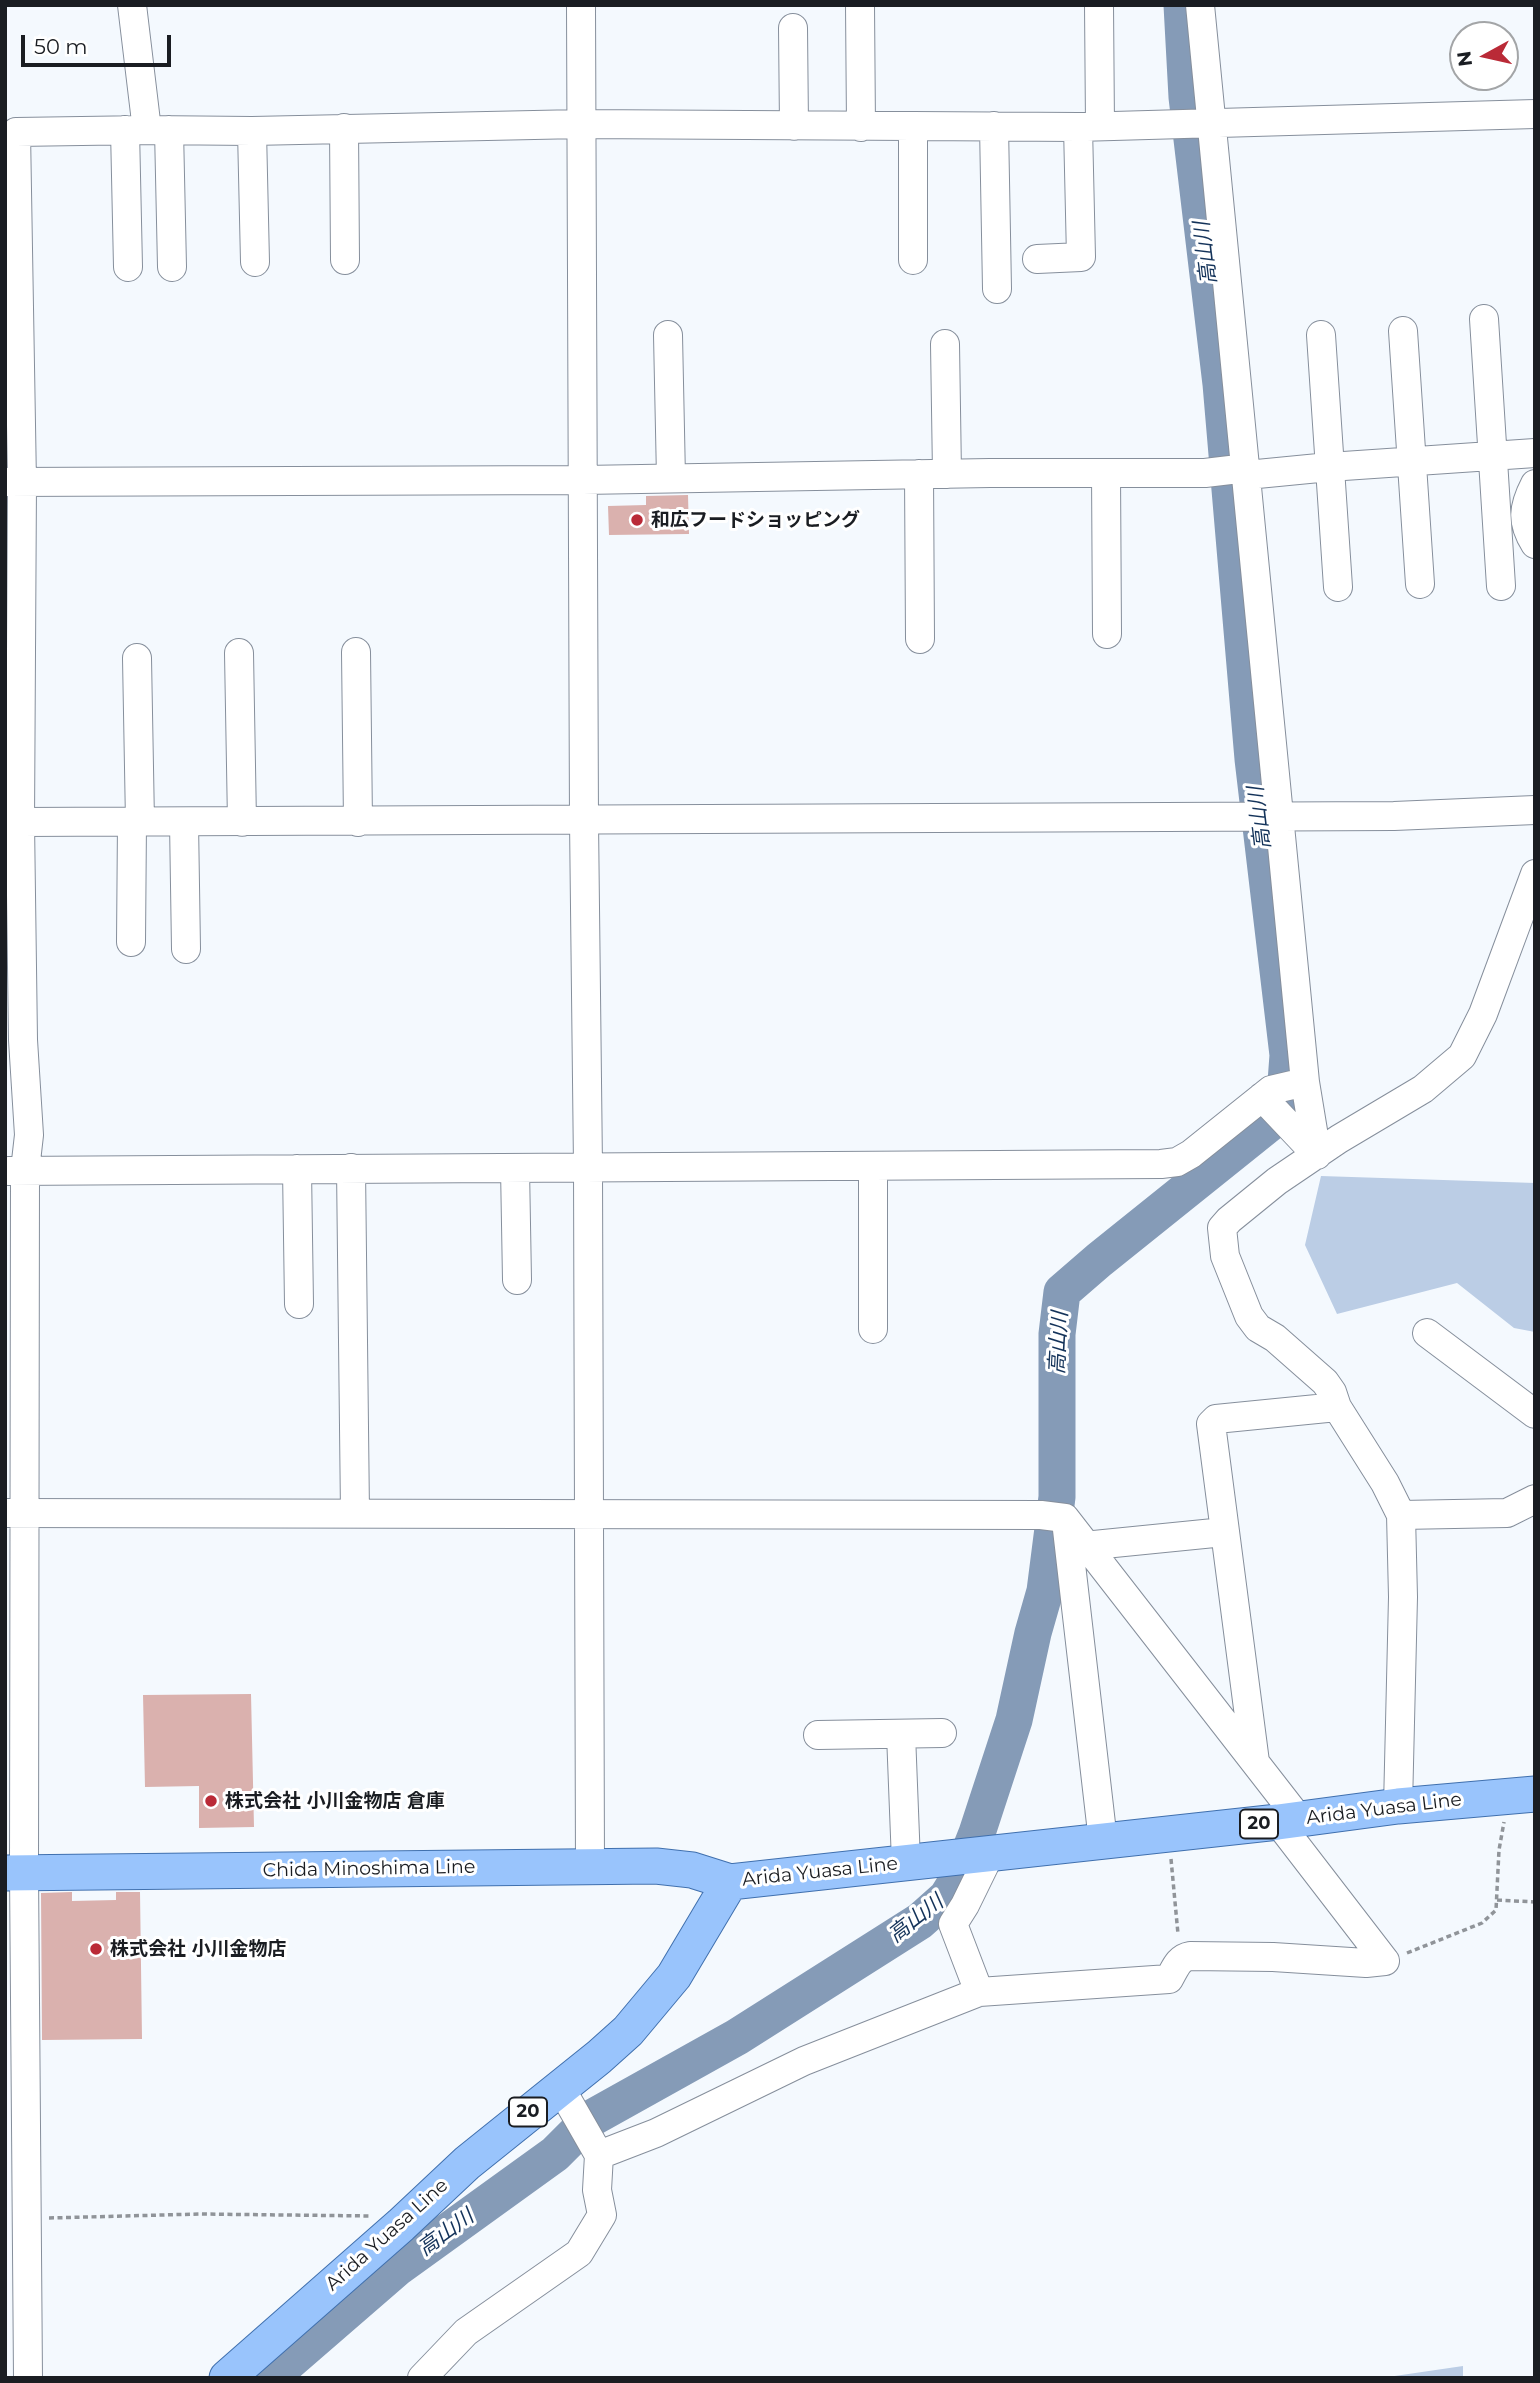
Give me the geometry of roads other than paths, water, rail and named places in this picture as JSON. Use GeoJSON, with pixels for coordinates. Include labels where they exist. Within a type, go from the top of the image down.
{"type":"FeatureCollection","features":[{"type":"Feature","properties":{"kind":"main road","name":"Arida Yuasa Line"},"geometry":{"type":"LineString","coordinates":[[227,2378],[401,2225],[467,2163],[599,2057],[644,2014],[674,1976],[730,1882],[1398,1806],[1522,1795]]}},
{"type":"Feature","properties":{"kind":"main road","name":"Chida Minoshima Line"},"geometry":{"type":"LineString","coordinates":[[15,1873],[677,1867],[730,1882]]}},
{"type":"Feature","properties":{"kind":"street"},"geometry":{"type":"LineString","coordinates":[[132,5],[147,130],[172,267]]}},
{"type":"Feature","properties":{"kind":"street"},"geometry":{"type":"LineString","coordinates":[[581,5],[590,1866]]}},
{"type":"Feature","properties":{"kind":"street"},"geometry":{"type":"LineString","coordinates":[[860,5],[861,127]]}},
{"type":"Feature","properties":{"kind":"street"},"geometry":{"type":"LineString","coordinates":[[1037,259],[1081,257],[1098,5]]}},
{"type":"Feature","properties":{"kind":"street"},"geometry":{"type":"LineString","coordinates":[[1200,5],[1305,1082],[1317,1155]]}},
{"type":"Feature","properties":{"kind":"street"},"geometry":{"type":"LineString","coordinates":[[793,28],[794,126]]}},
{"type":"Feature","properties":{"kind":"street"},"geometry":{"type":"LineString","coordinates":[[28,2378],[27,2218],[15,1873],[15,1170],[29,1135],[23,1040],[14,482],[16,132],[252,131],[581,124],[1089,127],[1535,114]]}},
{"type":"Feature","properties":{"kind":"street"},"geometry":{"type":"LineString","coordinates":[[994,126],[997,289]]}},
{"type":"Feature","properties":{"kind":"street"},"geometry":{"type":"LineString","coordinates":[[913,127],[914,260]]}},
{"type":"Feature","properties":{"kind":"street"},"geometry":{"type":"LineString","coordinates":[[344,128],[345,260]]}},
{"type":"Feature","properties":{"kind":"street"},"geometry":{"type":"LineString","coordinates":[[128,267],[147,130]]}},
{"type":"Feature","properties":{"kind":"street"},"geometry":{"type":"LineString","coordinates":[[252,131],[255,262]]}},
{"type":"Feature","properties":{"kind":"street"},"geometry":{"type":"LineString","coordinates":[[1483,319],[1501,586]]}},
{"type":"Feature","properties":{"kind":"street"},"geometry":{"type":"LineString","coordinates":[[1403,331],[1420,584]]}},
{"type":"Feature","properties":{"kind":"street"},"geometry":{"type":"LineString","coordinates":[[668,335],[671,478]]}},
{"type":"Feature","properties":{"kind":"street"},"geometry":{"type":"LineString","coordinates":[[1321,335],[1338,587]]}},
{"type":"Feature","properties":{"kind":"street"},"geometry":{"type":"LineString","coordinates":[[945,344],[947,474]]}},
{"type":"Feature","properties":{"kind":"street"},"geometry":{"type":"LineString","coordinates":[[14,482],[583,480],[919,474],[1205,473],[1535,453]]}},
{"type":"Feature","properties":{"kind":"street"},"geometry":{"type":"LineString","coordinates":[[1105,473],[1107,634]]}},
{"type":"Feature","properties":{"kind":"street"},"geometry":{"type":"LineString","coordinates":[[919,474],[919,639]]}},
{"type":"Feature","properties":{"kind":"street"},"geometry":{"type":"LineString","coordinates":[[1535,484],[1523,513],[1525,526],[1535,544]]}},
{"type":"Feature","properties":{"kind":"street"},"geometry":{"type":"LineString","coordinates":[[356,652],[358,822]]}},
{"type":"Feature","properties":{"kind":"street"},"geometry":{"type":"LineString","coordinates":[[239,653],[242,822]]}},
{"type":"Feature","properties":{"kind":"street"},"geometry":{"type":"LineString","coordinates":[[131,942],[136,822],[137,658]]}},
{"type":"Feature","properties":{"kind":"street"},"geometry":{"type":"LineString","coordinates":[[20,822],[1280,817],[1535,810]]}},
{"type":"Feature","properties":{"kind":"street"},"geometry":{"type":"LineString","coordinates":[[184,822],[186,949]]}},
{"type":"Feature","properties":{"kind":"street"},"geometry":{"type":"LineString","coordinates":[[1398,1806],[1403,1597],[1401,1516],[1385,1483],[1325,1382],[1275,1338],[1258,1328],[1249,1316],[1230,1273],[1222,1240],[1222,1228],[1277,1181],[1423,1088],[1462,1056],[1483,1014],[1535,874]]}},
{"type":"Feature","properties":{"kind":"street"},"geometry":{"type":"LineString","coordinates":[[15,1170],[1177,1163],[1277,1087],[1305,1082]]}},
{"type":"Feature","properties":{"kind":"street"},"geometry":{"type":"LineString","coordinates":[[1262,1097],[1317,1155]]}},
{"type":"Feature","properties":{"kind":"street"},"geometry":{"type":"LineString","coordinates":[[873,1166],[873,1329]]}},
{"type":"Feature","properties":{"kind":"street"},"geometry":{"type":"LineString","coordinates":[[351,1168],[355,1513]]}},
{"type":"Feature","properties":{"kind":"street"},"geometry":{"type":"LineString","coordinates":[[515,1168],[517,1280]]}},
{"type":"Feature","properties":{"kind":"street"},"geometry":{"type":"LineString","coordinates":[[297,1169],[299,1304]]}},
{"type":"Feature","properties":{"kind":"street"},"geometry":{"type":"LineString","coordinates":[[1427,1333],[1535,1414]]}},
{"type":"Feature","properties":{"kind":"street"},"geometry":{"type":"LineString","coordinates":[[1255,1762],[1211,1424],[1216,1419],[1338,1407]]}},
{"type":"Feature","properties":{"kind":"street"},"geometry":{"type":"LineString","coordinates":[[1401,1516],[1507,1513],[1535,1499]]}},
{"type":"Feature","properties":{"kind":"street"},"geometry":{"type":"LineString","coordinates":[[14,1513],[1041,1515],[1065,1518],[1078,1547],[1255,1762],[1289,1820],[1385,1961],[1366,1963],[1273,1957],[1190,1956],[1180,1961],[1169,1979],[979,1992],[804,2061],[656,2133],[589,2138]]}},
{"type":"Feature","properties":{"kind":"street"},"geometry":{"type":"LineString","coordinates":[[1078,1547],[1224,1532]]}},
{"type":"Feature","properties":{"kind":"street"},"geometry":{"type":"LineString","coordinates":[[1078,1547],[1103,1841]]}},
{"type":"Feature","properties":{"kind":"street"},"geometry":{"type":"LineString","coordinates":[[818,1735],[942,1732]]}},
{"type":"Feature","properties":{"kind":"street"},"geometry":{"type":"LineString","coordinates":[[901,1734],[906,1862]]}},
{"type":"Feature","properties":{"kind":"street"},"geometry":{"type":"LineString","coordinates":[[975,1855],[965,1905],[953,1924],[979,1992]]}},
{"type":"Feature","properties":{"kind":"street"},"geometry":{"type":"LineString","coordinates":[[422,2378],[466,2332],[579,2253],[602,2215],[589,2138],[560,2087]]}},
{"type":"Feature","properties":{"kind":"waterway","name":"高山川"},"geometry":{"type":"LineString","coordinates":[[270,2378],[397,2268],[555,2154],[590,2119],[737,2037],[920,1921],[947,1897],[960,1876],[977,1833],[1014,1720],[1045,1591],[1057,1497],[1057,1334],[1062,1292],[1271,1122],[1285,1096],[1288,1055],[1253,759],[1221,384],[1187,97],[1182,5]]}},
{"type":"Feature","properties":{"kind":"place","name":"和広フードショッピング"},"geometry":{"type":"Point","coordinates":[637,520]}},
{"type":"Feature","properties":{"kind":"place","name":"株式会社 小川金物店 倉庫"},"geometry":{"type":"Point","coordinates":[211,1801]}},
{"type":"Feature","properties":{"kind":"place","name":"株式会社 小川金物店"},"geometry":{"type":"Point","coordinates":[96,1949]}}]}
